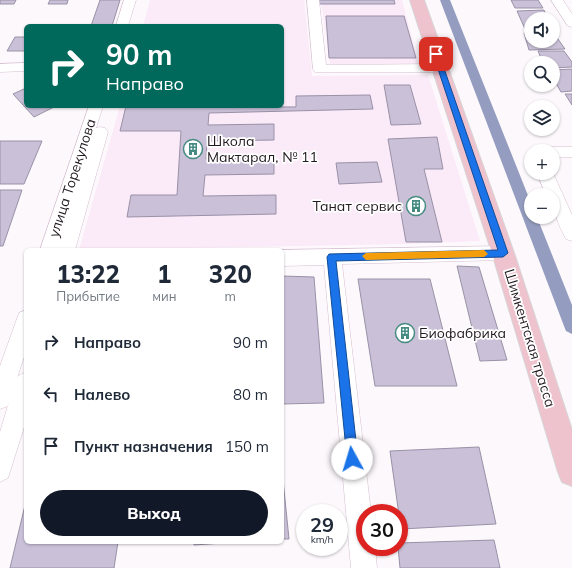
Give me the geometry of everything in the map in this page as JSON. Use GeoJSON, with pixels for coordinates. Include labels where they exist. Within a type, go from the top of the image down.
{"type":"FeatureCollection","features":[{"type":"Feature","properties":{"kind":"main road","name":"Шимкентская трасса"},"geometry":{"type":"LineString","coordinates":[[417,0],[503,253],[572,472]]}},
{"type":"Feature","properties":{"kind":"street"},"geometry":{"type":"LineString","coordinates":[[123,24],[130,0]]}},
{"type":"Feature","properties":{"kind":"street"},"geometry":{"type":"LineString","coordinates":[[133,24],[140,0]]}},
{"type":"Feature","properties":{"kind":"street"},"geometry":{"type":"LineString","coordinates":[[313,0],[320,69],[440,68]]}},
{"type":"Feature","properties":{"kind":"street"},"geometry":{"type":"LineString","coordinates":[[557,0],[572,24]]}},
{"type":"Feature","properties":{"kind":"street"},"geometry":{"type":"LineString","coordinates":[[0,68],[24,67]]}},
{"type":"Feature","properties":{"kind":"street","name":"улица Торекулова"},"geometry":{"type":"LineString","coordinates":[[50,248],[95,108]]}},
{"type":"Feature","properties":{"kind":"street","name":"улица Торекулова"},"geometry":{"type":"LineString","coordinates":[[67,248],[107,108]]}},
{"type":"Feature","properties":{"kind":"street"},"geometry":{"type":"LineString","coordinates":[[560,152],[572,152]]}},
{"type":"Feature","properties":{"kind":"street"},"geometry":{"type":"LineString","coordinates":[[549,180],[572,234]]}},
{"type":"Feature","properties":{"kind":"street"},"geometry":{"type":"LineString","coordinates":[[284,258],[503,253]]}},
{"type":"Feature","properties":{"kind":"street"},"geometry":{"type":"LineString","coordinates":[[332,257],[364,568]]}},
{"type":"Feature","properties":{"kind":"street"},"geometry":{"type":"LineString","coordinates":[[0,398],[24,325]]}},
{"type":"Feature","properties":{"kind":"street"},"geometry":{"type":"LineString","coordinates":[[0,470],[24,390]]}},
{"type":"Feature","properties":{"kind":"shaded area"},"geometry":{"type":"Polygon","coordinates":[[[150,0],[304,0],[312,76],[428,75],[480,241],[405,244],[188,248],[80,248],[119,108],[284,108],[284,24],[144,24],[150,0]]]}},
{"type":"Feature","properties":{"kind":"shaded area"},"geometry":{"type":"Polygon","coordinates":[[[321,0],[402,0],[419,64],[330,64],[321,0]]]}},
{"type":"Feature","properties":{"kind":"building"},"geometry":{"type":"Polygon","coordinates":[[[0,0],[16,0],[14,4],[0,4],[0,0]]]}},
{"type":"Feature","properties":{"kind":"building"},"geometry":{"type":"Polygon","coordinates":[[[50,0],[68,0],[67,4],[48,4],[50,0]]]}},
{"type":"Feature","properties":{"kind":"building"},"geometry":{"type":"Polygon","coordinates":[[[100,0],[120,0],[113,24],[92,24],[100,0]]]}},
{"type":"Feature","properties":{"kind":"building"},"geometry":{"type":"Polygon","coordinates":[[[318,0],[394,0],[395,4],[319,4],[318,0]]]}},
{"type":"Feature","properties":{"kind":"building"},"geometry":{"type":"Polygon","coordinates":[[[511,0],[538,0],[543,8],[515,8],[511,0]]]}},
{"type":"Feature","properties":{"kind":"building"},"geometry":{"type":"Polygon","coordinates":[[[544,10],[545,12],[524,12],[524,27],[517,11],[544,10]]]}},
{"type":"Feature","properties":{"kind":"building"},"geometry":{"type":"Polygon","coordinates":[[[326,16],[404,16],[416,58],[329,58],[326,16]]]}},
{"type":"Feature","properties":{"kind":"building"},"geometry":{"type":"Polygon","coordinates":[[[15,37],[24,37],[24,51],[7,51],[15,37]]]}},
{"type":"Feature","properties":{"kind":"building"},"geometry":{"type":"Polygon","coordinates":[[[560,42],[565,49],[529,50],[528,48],[560,48],[560,42]]]}},
{"type":"Feature","properties":{"kind":"building"},"geometry":{"type":"Polygon","coordinates":[[[538,51],[564,51],[572,62],[572,67],[560,68],[560,56],[540,56],[538,51]]]}},
{"type":"Feature","properties":{"kind":"building"},"geometry":{"type":"Polygon","coordinates":[[[572,69],[572,91],[561,92],[560,90],[560,70],[572,69]]]}},
{"type":"Feature","properties":{"kind":"building"},"geometry":{"type":"Polygon","coordinates":[[[384,85],[410,85],[421,124],[391,125],[384,85]]]}},
{"type":"Feature","properties":{"kind":"building"},"geometry":{"type":"Polygon","coordinates":[[[24,89],[24,106],[13,94],[24,89]]]}},
{"type":"Feature","properties":{"kind":"building"},"geometry":{"type":"Polygon","coordinates":[[[565,94],[572,94],[572,105],[565,94]]]}},
{"type":"Feature","properties":{"kind":"building","name":"Школа Мактарал, № 11"},"geometry":{"type":"Polygon","coordinates":[[[370,95],[373,109],[209,113],[208,125],[274,124],[274,140],[207,141],[206,159],[274,158],[274,174],[205,175],[203,196],[276,195],[276,214],[127,217],[131,195],[177,195],[181,131],[120,131],[126,108],[284,108],[296,107],[296,96],[370,95]]]}},
{"type":"Feature","properties":{"kind":"building"},"geometry":{"type":"Polygon","coordinates":[[[26,108],[52,108],[34,117],[26,108]]]}},
{"type":"Feature","properties":{"kind":"building","name":"Танат сервис"},"geometry":{"type":"Polygon","coordinates":[[[437,137],[443,169],[424,169],[442,242],[406,242],[388,139],[437,137]]]}},
{"type":"Feature","properties":{"kind":"building"},"geometry":{"type":"Polygon","coordinates":[[[0,141],[42,141],[24,184],[0,184],[0,141]]]}},
{"type":"Feature","properties":{"kind":"building"},"geometry":{"type":"Polygon","coordinates":[[[377,162],[382,182],[339,184],[336,163],[377,162]]]}},
{"type":"Feature","properties":{"kind":"building"},"geometry":{"type":"Polygon","coordinates":[[[0,190],[22,190],[3,246],[0,246],[0,190]]]}},
{"type":"Feature","properties":{"kind":"building"},"geometry":{"type":"Polygon","coordinates":[[[457,266],[479,267],[507,360],[480,361],[457,266]]]}},
{"type":"Feature","properties":{"kind":"building"},"geometry":{"type":"Polygon","coordinates":[[[284,276],[314,277],[324,403],[284,404],[284,276]]]}},
{"type":"Feature","properties":{"kind":"building","name":"Биофабрика"},"geometry":{"type":"Polygon","coordinates":[[[358,279],[430,279],[457,386],[375,386],[358,279]]]}},
{"type":"Feature","properties":{"kind":"building"},"geometry":{"type":"Polygon","coordinates":[[[479,447],[496,524],[408,529],[408,504],[397,504],[390,451],[479,447]]]}},
{"type":"Feature","properties":{"kind":"building"},"geometry":{"type":"Polygon","coordinates":[[[284,490],[289,539],[284,539],[284,490]]]}},
{"type":"Feature","properties":{"kind":"building"},"geometry":{"type":"Polygon","coordinates":[[[24,509],[24,544],[118,544],[114,568],[10,568],[24,509]]]}},
{"type":"Feature","properties":{"kind":"building"},"geometry":{"type":"Polygon","coordinates":[[[494,540],[500,568],[400,568],[399,556],[408,556],[408,543],[494,540]]]}},
{"type":"Feature","properties":{"kind":"waterway"},"geometry":{"type":"LineString","coordinates":[[445,0],[572,326]]}},
{"type":"Feature","properties":{"kind":"slow traffic"},"geometry":{"type":"LineString","coordinates":[[366,256],[484,254]]}},
{"type":"Feature","properties":{"kind":"place","name":"Школа Мактарал, № 11"},"geometry":{"type":"Point","coordinates":[193,149]}},
{"type":"Feature","properties":{"kind":"place","name":"Танат сервис"},"geometry":{"type":"Point","coordinates":[416,206]}},
{"type":"Feature","properties":{"kind":"place","name":"Биофабрика"},"geometry":{"type":"Point","coordinates":[405,333]}},
{"type":"Feature","properties":{"kind":"route"},"geometry":{"type":"LineString","coordinates":[[352,459],[332,257],[503,253],[436,54]]}}]}
